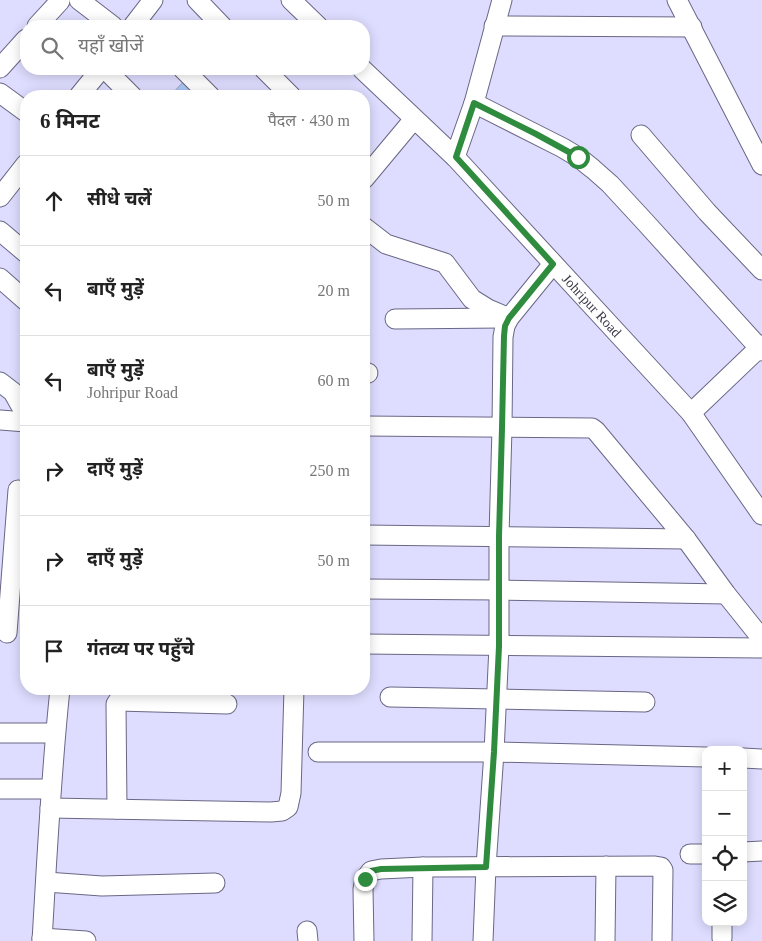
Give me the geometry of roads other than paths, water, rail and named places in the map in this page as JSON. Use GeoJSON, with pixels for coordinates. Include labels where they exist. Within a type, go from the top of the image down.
{"type":"FeatureCollection","features":[{"type":"Feature","properties":{"kind":"street"},"geometry":{"type":"LineString","coordinates":[[79,0],[105,20]]}},
{"type":"Feature","properties":{"kind":"street"},"geometry":{"type":"LineString","coordinates":[[140,20],[153,0]]}},
{"type":"Feature","properties":{"kind":"street"},"geometry":{"type":"LineString","coordinates":[[197,0],[216,20]]}},
{"type":"Feature","properties":{"kind":"street"},"geometry":{"type":"LineString","coordinates":[[290,0],[312,20]]}},
{"type":"Feature","properties":{"kind":"street"},"geometry":{"type":"LineString","coordinates":[[456,157],[474,103],[502,0]]}},
{"type":"Feature","properties":{"kind":"street"},"geometry":{"type":"LineString","coordinates":[[677,0],[762,165]]}},
{"type":"Feature","properties":{"kind":"street"},"geometry":{"type":"LineString","coordinates":[[43,20],[60,1]]}},
{"type":"Feature","properties":{"kind":"street"},"geometry":{"type":"LineString","coordinates":[[494,26],[692,27]]}},
{"type":"Feature","properties":{"kind":"street"},"geometry":{"type":"LineString","coordinates":[[0,68],[20,46]]}},
{"type":"Feature","properties":{"kind":"street"},"geometry":{"type":"LineString","coordinates":[[84,90],[96,75]]}},
{"type":"Feature","properties":{"kind":"street"},"geometry":{"type":"LineString","coordinates":[[111,75],[126,90]]}},
{"type":"Feature","properties":{"kind":"street"},"geometry":{"type":"LineString","coordinates":[[189,75],[204,90]]}},
{"type":"Feature","properties":{"kind":"street"},"geometry":{"type":"LineString","coordinates":[[270,75],[285,90]]}},
{"type":"Feature","properties":{"kind":"street","name":"Johripur Road"},"geometry":{"type":"LineString","coordinates":[[368,75],[456,157],[690,414],[762,515]]}},
{"type":"Feature","properties":{"kind":"street"},"geometry":{"type":"LineString","coordinates":[[0,93],[20,108]]}},
{"type":"Feature","properties":{"kind":"street"},"geometry":{"type":"LineString","coordinates":[[474,103],[563,148],[593,169],[610,184],[761,348],[690,414]]}},
{"type":"Feature","properties":{"kind":"street"},"geometry":{"type":"LineString","coordinates":[[370,168],[414,119]]}},
{"type":"Feature","properties":{"kind":"street"},"geometry":{"type":"LineString","coordinates":[[641,135],[707,212],[762,270]]}},
{"type":"Feature","properties":{"kind":"street"},"geometry":{"type":"LineString","coordinates":[[0,197],[20,172]]}},
{"type":"Feature","properties":{"kind":"street"},"geometry":{"type":"LineString","coordinates":[[0,231],[20,248]]}},
{"type":"Feature","properties":{"kind":"street"},"geometry":{"type":"LineString","coordinates":[[370,232],[386,244],[445,262],[472,299],[488,309],[509,318]]}},
{"type":"Feature","properties":{"kind":"street"},"geometry":{"type":"LineString","coordinates":[[483,941],[499,646],[499,536],[505,326],[509,318],[553,264]]}},
{"type":"Feature","properties":{"kind":"street"},"geometry":{"type":"LineString","coordinates":[[0,278],[20,296]]}},
{"type":"Feature","properties":{"kind":"street"},"geometry":{"type":"LineString","coordinates":[[395,319],[509,318]]}},
{"type":"Feature","properties":{"kind":"street"},"geometry":{"type":"LineString","coordinates":[[0,382],[13,392],[20,404]]}},
{"type":"Feature","properties":{"kind":"street"},"geometry":{"type":"LineString","coordinates":[[0,420],[20,422]]}},
{"type":"Feature","properties":{"kind":"street"},"geometry":{"type":"LineString","coordinates":[[370,426],[592,428],[686,539],[762,639]]}},
{"type":"Feature","properties":{"kind":"street"},"geometry":{"type":"LineString","coordinates":[[7,633],[15,490]]}},
{"type":"Feature","properties":{"kind":"street"},"geometry":{"type":"LineString","coordinates":[[370,535],[686,539]]}},
{"type":"Feature","properties":{"kind":"street"},"geometry":{"type":"LineString","coordinates":[[370,589],[726,594]]}},
{"type":"Feature","properties":{"kind":"street"},"geometry":{"type":"LineString","coordinates":[[370,644],[762,648]]}},
{"type":"Feature","properties":{"kind":"street"},"geometry":{"type":"LineString","coordinates":[[59,695],[51,789],[42,940],[86,941]]}},
{"type":"Feature","properties":{"kind":"street"},"geometry":{"type":"LineString","coordinates":[[50,808],[271,812],[282,810],[288,807],[291,793],[294,695]]}},
{"type":"Feature","properties":{"kind":"street"},"geometry":{"type":"LineString","coordinates":[[390,697],[645,702]]}},
{"type":"Feature","properties":{"kind":"street"},"geometry":{"type":"LineString","coordinates":[[117,809],[116,704],[118,700],[227,704]]}},
{"type":"Feature","properties":{"kind":"street"},"geometry":{"type":"LineString","coordinates":[[0,733],[55,733]]}},
{"type":"Feature","properties":{"kind":"street"},"geometry":{"type":"LineString","coordinates":[[318,752],[494,752],[702,757]]}},
{"type":"Feature","properties":{"kind":"street"},"geometry":{"type":"LineString","coordinates":[[747,758],[762,759]]}},
{"type":"Feature","properties":{"kind":"street"},"geometry":{"type":"LineString","coordinates":[[0,789],[51,789]]}},
{"type":"Feature","properties":{"kind":"street"},"geometry":{"type":"LineString","coordinates":[[747,852],[762,851]]}},
{"type":"Feature","properties":{"kind":"street"},"geometry":{"type":"LineString","coordinates":[[605,941],[606,866]]}},
{"type":"Feature","properties":{"kind":"street"},"geometry":{"type":"LineString","coordinates":[[364,941],[363,889],[365,879],[371,871],[423,867],[655,866],[661,867],[663,870],[662,941]]}},
{"type":"Feature","properties":{"kind":"street"},"geometry":{"type":"LineString","coordinates":[[422,941],[423,867]]}},
{"type":"Feature","properties":{"kind":"street"},"geometry":{"type":"LineString","coordinates":[[46,882],[102,886],[215,883]]}}]}
